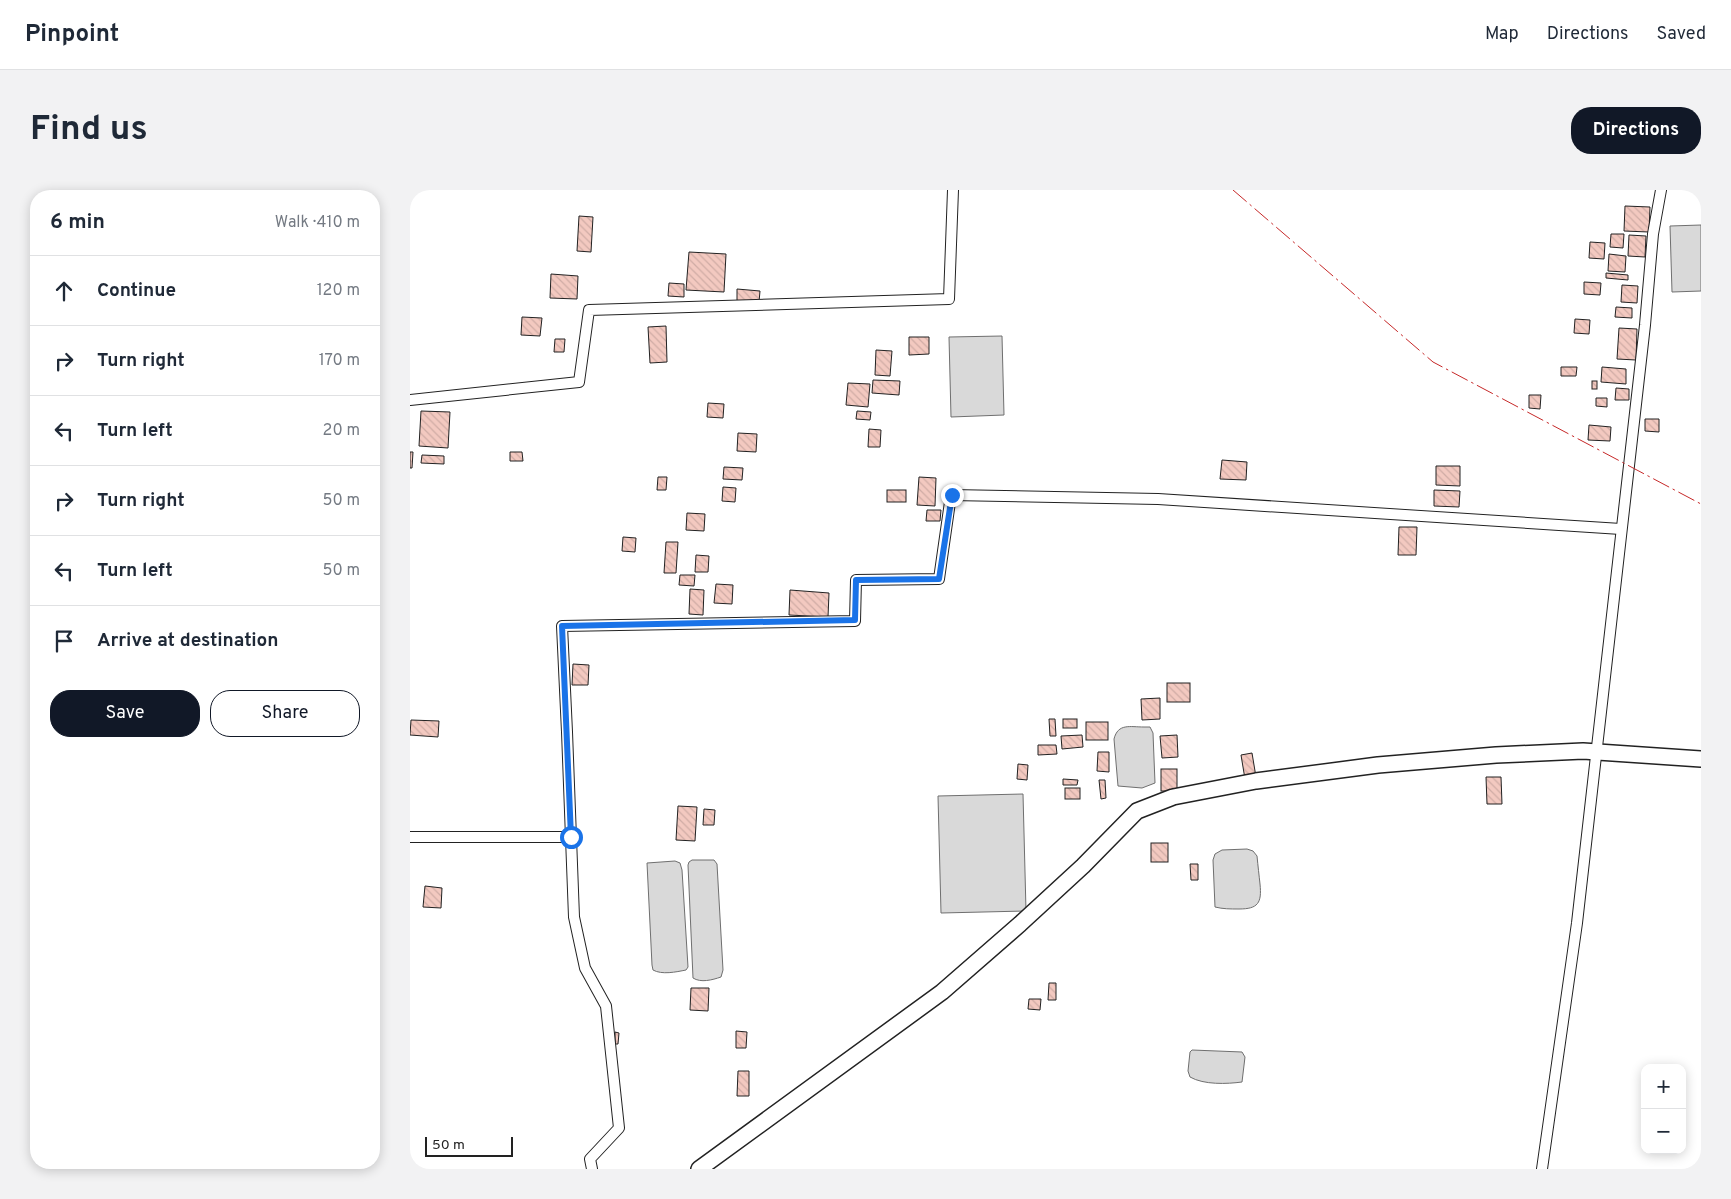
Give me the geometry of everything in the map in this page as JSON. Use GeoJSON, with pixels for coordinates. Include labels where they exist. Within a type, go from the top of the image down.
{"type":"FeatureCollection","features":[{"type":"Feature","properties":{"kind":"main road"},"geometry":{"type":"LineString","coordinates":[[699,1169],[942,992],[1083,866],[1137,811],[1173,797],[1256,781],[1378,765],[1496,755],[1583,751],[1701,759]]}},
{"type":"Feature","properties":{"kind":"street"},"geometry":{"type":"LineString","coordinates":[[410,400],[579,382],[589,310],[949,299],[953,190]]}},
{"type":"Feature","properties":{"kind":"street"},"geometry":{"type":"LineString","coordinates":[[1542,1169],[1577,922],[1653,234],[1661,190]]}},
{"type":"Feature","properties":{"kind":"street"},"geometry":{"type":"LineString","coordinates":[[592,1169],[590,1159],[619,1128],[606,1006],[585,968],[574,917],[562,626],[855,620],[856,580],[939,579],[952,495],[1158,499],[1621,529]]}},
{"type":"Feature","properties":{"kind":"street"},"geometry":{"type":"LineString","coordinates":[[410,837],[571,837]]}},
{"type":"Feature","properties":{"kind":"shaded area"},"geometry":{"type":"Polygon","coordinates":[[[1701,225],[1701,291],[1672,292],[1670,226],[1701,225]]]}},
{"type":"Feature","properties":{"kind":"shaded area"},"geometry":{"type":"Polygon","coordinates":[[[1002,336],[1004,415],[951,417],[949,337],[1002,336]]]}},
{"type":"Feature","properties":{"kind":"shaded area"},"geometry":{"type":"Polygon","coordinates":[[[1125,727],[1150,727],[1153,733],[1155,783],[1142,788],[1118,786],[1114,739],[1118,730],[1125,727]]]}},
{"type":"Feature","properties":{"kind":"shaded area"},"geometry":{"type":"Polygon","coordinates":[[[1023,794],[1026,911],[941,913],[938,796],[1023,794]]]}},
{"type":"Feature","properties":{"kind":"shaded area"},"geometry":{"type":"Polygon","coordinates":[[[1247,849],[1253,851],[1257,856],[1260,896],[1257,904],[1245,909],[1215,907],[1213,860],[1215,854],[1222,850],[1247,849]]]}},
{"type":"Feature","properties":{"kind":"shaded area"},"geometry":{"type":"Polygon","coordinates":[[[692,860],[714,860],[717,864],[723,970],[721,977],[714,979],[699,980],[693,978],[688,865],[692,860]]]}},
{"type":"Feature","properties":{"kind":"shaded area"},"geometry":{"type":"Polygon","coordinates":[[[675,861],[680,863],[682,870],[688,967],[686,970],[669,973],[653,970],[652,965],[647,863],[675,861]]]}},
{"type":"Feature","properties":{"kind":"shaded area"},"geometry":{"type":"Polygon","coordinates":[[[1192,1050],[1242,1052],[1245,1057],[1242,1082],[1209,1083],[1190,1077],[1188,1071],[1190,1052],[1192,1050]]]}},
{"type":"Feature","properties":{"kind":"building"},"geometry":{"type":"Polygon","coordinates":[[[1625,206],[1650,207],[1649,232],[1624,231],[1625,206]]]}},
{"type":"Feature","properties":{"kind":"building"},"geometry":{"type":"Polygon","coordinates":[[[579,216],[593,217],[591,252],[577,251],[579,216]]]}},
{"type":"Feature","properties":{"kind":"building"},"geometry":{"type":"Polygon","coordinates":[[[1611,234],[1624,234],[1623,248],[1610,247],[1611,234]]]}},
{"type":"Feature","properties":{"kind":"building"},"geometry":{"type":"Polygon","coordinates":[[[1629,235],[1646,236],[1645,257],[1628,256],[1629,235]]]}},
{"type":"Feature","properties":{"kind":"building"},"geometry":{"type":"Polygon","coordinates":[[[1590,242],[1605,243],[1604,259],[1589,258],[1590,242]]]}},
{"type":"Feature","properties":{"kind":"building"},"geometry":{"type":"Polygon","coordinates":[[[689,252],[726,254],[724,292],[686,290],[689,252]]]}},
{"type":"Feature","properties":{"kind":"building"},"geometry":{"type":"Polygon","coordinates":[[[1609,254],[1626,256],[1625,272],[1608,271],[1609,254]]]}},
{"type":"Feature","properties":{"kind":"building"},"geometry":{"type":"Polygon","coordinates":[[[1606,273],[1628,275],[1628,280],[1606,278],[1606,273]]]}},
{"type":"Feature","properties":{"kind":"building"},"geometry":{"type":"Polygon","coordinates":[[[551,274],[578,276],[577,299],[550,298],[551,274]]]}},
{"type":"Feature","properties":{"kind":"building"},"geometry":{"type":"Polygon","coordinates":[[[1584,282],[1601,283],[1600,295],[1584,294],[1584,282]]]}},
{"type":"Feature","properties":{"kind":"building"},"geometry":{"type":"Polygon","coordinates":[[[669,283],[684,284],[684,297],[668,296],[669,283]]]}},
{"type":"Feature","properties":{"kind":"building"},"geometry":{"type":"Polygon","coordinates":[[[1622,285],[1638,286],[1637,303],[1621,302],[1622,285]]]}},
{"type":"Feature","properties":{"kind":"building"},"geometry":{"type":"Polygon","coordinates":[[[737,289],[760,291],[759,302],[737,301],[737,289]]]}},
{"type":"Feature","properties":{"kind":"building"},"geometry":{"type":"Polygon","coordinates":[[[1616,307],[1632,308],[1632,318],[1615,317],[1616,307]]]}},
{"type":"Feature","properties":{"kind":"building"},"geometry":{"type":"Polygon","coordinates":[[[522,317],[542,318],[540,336],[521,335],[522,317]]]}},
{"type":"Feature","properties":{"kind":"building"},"geometry":{"type":"Polygon","coordinates":[[[1575,319],[1590,320],[1589,334],[1574,333],[1575,319]]]}},
{"type":"Feature","properties":{"kind":"building"},"geometry":{"type":"Polygon","coordinates":[[[666,326],[667,362],[650,363],[648,327],[666,326]]]}},
{"type":"Feature","properties":{"kind":"building"},"geometry":{"type":"Polygon","coordinates":[[[1619,328],[1637,329],[1636,360],[1617,359],[1619,328]]]}},
{"type":"Feature","properties":{"kind":"building"},"geometry":{"type":"Polygon","coordinates":[[[909,337],[929,337],[929,354],[909,355],[909,337]]]}},
{"type":"Feature","properties":{"kind":"building"},"geometry":{"type":"Polygon","coordinates":[[[555,339],[565,339],[564,352],[554,352],[555,339]]]}},
{"type":"Feature","properties":{"kind":"building"},"geometry":{"type":"Polygon","coordinates":[[[876,350],[892,351],[890,376],[875,375],[876,350]]]}},
{"type":"Feature","properties":{"kind":"building"},"geometry":{"type":"Polygon","coordinates":[[[1561,367],[1577,367],[1576,376],[1561,376],[1561,367]]]}},
{"type":"Feature","properties":{"kind":"building"},"geometry":{"type":"Polygon","coordinates":[[[1602,367],[1626,369],[1626,384],[1601,382],[1602,367]]]}},
{"type":"Feature","properties":{"kind":"building"},"geometry":{"type":"Polygon","coordinates":[[[873,380],[900,381],[899,395],[872,393],[873,380]]]}},
{"type":"Feature","properties":{"kind":"building"},"geometry":{"type":"Polygon","coordinates":[[[1592,381],[1597,381],[1597,389],[1592,389],[1592,381]]]}},
{"type":"Feature","properties":{"kind":"building"},"geometry":{"type":"Polygon","coordinates":[[[848,383],[870,384],[868,407],[846,405],[848,383]]]}},
{"type":"Feature","properties":{"kind":"building"},"geometry":{"type":"Polygon","coordinates":[[[1616,388],[1629,389],[1629,400],[1615,400],[1616,388]]]}},
{"type":"Feature","properties":{"kind":"building"},"geometry":{"type":"Polygon","coordinates":[[[1529,395],[1541,395],[1540,409],[1529,408],[1529,395]]]}},
{"type":"Feature","properties":{"kind":"building"},"geometry":{"type":"Polygon","coordinates":[[[1596,398],[1607,398],[1607,407],[1596,406],[1596,398]]]}},
{"type":"Feature","properties":{"kind":"building"},"geometry":{"type":"Polygon","coordinates":[[[708,403],[724,404],[723,418],[707,417],[708,403]]]}},
{"type":"Feature","properties":{"kind":"building"},"geometry":{"type":"Polygon","coordinates":[[[421,411],[450,412],[448,448],[419,446],[421,411]]]}},
{"type":"Feature","properties":{"kind":"building"},"geometry":{"type":"Polygon","coordinates":[[[857,411],[871,412],[870,420],[856,419],[857,411]]]}},
{"type":"Feature","properties":{"kind":"building"},"geometry":{"type":"Polygon","coordinates":[[[1645,419],[1659,419],[1659,432],[1645,431],[1645,419]]]}},
{"type":"Feature","properties":{"kind":"building"},"geometry":{"type":"Polygon","coordinates":[[[1589,425],[1611,427],[1610,441],[1588,440],[1589,425]]]}},
{"type":"Feature","properties":{"kind":"building"},"geometry":{"type":"Polygon","coordinates":[[[869,429],[881,430],[880,447],[868,447],[869,429]]]}},
{"type":"Feature","properties":{"kind":"building"},"geometry":{"type":"Polygon","coordinates":[[[738,433],[757,434],[756,452],[737,451],[738,433]]]}},
{"type":"Feature","properties":{"kind":"building"},"geometry":{"type":"Polygon","coordinates":[[[410,452],[413,452],[412,468],[410,468],[410,452]]]}},
{"type":"Feature","properties":{"kind":"building"},"geometry":{"type":"Polygon","coordinates":[[[510,452],[522,452],[523,461],[510,461],[510,452]]]}},
{"type":"Feature","properties":{"kind":"building"},"geometry":{"type":"Polygon","coordinates":[[[422,455],[444,456],[444,464],[421,463],[422,455]]]}},
{"type":"Feature","properties":{"kind":"building"},"geometry":{"type":"Polygon","coordinates":[[[1222,460],[1247,462],[1246,480],[1220,479],[1222,460]]]}},
{"type":"Feature","properties":{"kind":"building"},"geometry":{"type":"Polygon","coordinates":[[[1436,466],[1460,466],[1460,486],[1436,485],[1436,466]]]}},
{"type":"Feature","properties":{"kind":"building"},"geometry":{"type":"Polygon","coordinates":[[[724,467],[743,468],[742,480],[723,479],[724,467]]]}},
{"type":"Feature","properties":{"kind":"building"},"geometry":{"type":"Polygon","coordinates":[[[658,477],[667,477],[666,490],[657,490],[658,477]]]}},
{"type":"Feature","properties":{"kind":"building"},"geometry":{"type":"Polygon","coordinates":[[[919,477],[936,478],[935,506],[917,505],[919,477]]]}},
{"type":"Feature","properties":{"kind":"building"},"geometry":{"type":"Polygon","coordinates":[[[723,487],[736,488],[735,502],[722,501],[723,487]]]}},
{"type":"Feature","properties":{"kind":"building"},"geometry":{"type":"Polygon","coordinates":[[[887,490],[906,490],[906,502],[887,502],[887,490]]]}},
{"type":"Feature","properties":{"kind":"building"},"geometry":{"type":"Polygon","coordinates":[[[1434,490],[1460,491],[1459,507],[1434,506],[1434,490]]]}},
{"type":"Feature","properties":{"kind":"building"},"geometry":{"type":"Polygon","coordinates":[[[927,510],[941,510],[940,521],[926,521],[927,510]]]}},
{"type":"Feature","properties":{"kind":"building"},"geometry":{"type":"Polygon","coordinates":[[[687,513],[705,514],[704,531],[686,530],[687,513]]]}},
{"type":"Feature","properties":{"kind":"building"},"geometry":{"type":"Polygon","coordinates":[[[1399,527],[1417,527],[1416,555],[1398,555],[1399,527]]]}},
{"type":"Feature","properties":{"kind":"building"},"geometry":{"type":"Polygon","coordinates":[[[623,537],[636,538],[635,552],[622,551],[623,537]]]}},
{"type":"Feature","properties":{"kind":"building"},"geometry":{"type":"Polygon","coordinates":[[[666,542],[678,542],[676,573],[664,573],[666,542]]]}},
{"type":"Feature","properties":{"kind":"building"},"geometry":{"type":"Polygon","coordinates":[[[696,555],[709,556],[708,572],[695,572],[696,555]]]}},
{"type":"Feature","properties":{"kind":"building"},"geometry":{"type":"Polygon","coordinates":[[[680,575],[695,575],[694,586],[679,585],[680,575]]]}},
{"type":"Feature","properties":{"kind":"building"},"geometry":{"type":"Polygon","coordinates":[[[716,584],[733,585],[732,604],[714,603],[716,584]]]}},
{"type":"Feature","properties":{"kind":"building"},"geometry":{"type":"Polygon","coordinates":[[[690,589],[704,590],[703,615],[689,614],[690,589]]]}},
{"type":"Feature","properties":{"kind":"building"},"geometry":{"type":"Polygon","coordinates":[[[790,590],[829,593],[828,617],[789,615],[790,590]]]}},
{"type":"Feature","properties":{"kind":"building"},"geometry":{"type":"Polygon","coordinates":[[[573,664],[589,665],[588,685],[572,685],[573,664]]]}},
{"type":"Feature","properties":{"kind":"building"},"geometry":{"type":"Polygon","coordinates":[[[1167,683],[1190,683],[1190,702],[1167,702],[1167,683]]]}},
{"type":"Feature","properties":{"kind":"building"},"geometry":{"type":"Polygon","coordinates":[[[1160,698],[1160,719],[1142,720],[1141,699],[1160,698]]]}},
{"type":"Feature","properties":{"kind":"building"},"geometry":{"type":"Polygon","coordinates":[[[1049,719],[1055,719],[1056,736],[1050,736],[1049,719]]]}},
{"type":"Feature","properties":{"kind":"building"},"geometry":{"type":"Polygon","coordinates":[[[1063,719],[1077,719],[1077,728],[1063,728],[1063,719]]]}},
{"type":"Feature","properties":{"kind":"building"},"geometry":{"type":"Polygon","coordinates":[[[411,720],[439,721],[438,737],[410,735],[411,720]]]}},
{"type":"Feature","properties":{"kind":"building"},"geometry":{"type":"Polygon","coordinates":[[[1086,722],[1108,722],[1108,740],[1086,740],[1086,722]]]}},
{"type":"Feature","properties":{"kind":"building"},"geometry":{"type":"Polygon","coordinates":[[[1082,735],[1083,747],[1062,749],[1061,736],[1082,735]]]}},
{"type":"Feature","properties":{"kind":"building"},"geometry":{"type":"Polygon","coordinates":[[[1177,735],[1178,757],[1162,758],[1160,736],[1177,735]]]}},
{"type":"Feature","properties":{"kind":"building"},"geometry":{"type":"Polygon","coordinates":[[[1038,745],[1056,745],[1057,754],[1038,755],[1038,745]]]}},
{"type":"Feature","properties":{"kind":"building"},"geometry":{"type":"Polygon","coordinates":[[[1098,752],[1109,752],[1109,772],[1097,771],[1098,752]]]}},
{"type":"Feature","properties":{"kind":"building"},"geometry":{"type":"Polygon","coordinates":[[[1252,753],[1256,777],[1245,779],[1241,755],[1252,753]]]}},
{"type":"Feature","properties":{"kind":"building"},"geometry":{"type":"Polygon","coordinates":[[[1018,764],[1028,765],[1027,780],[1017,779],[1018,764]]]}},
{"type":"Feature","properties":{"kind":"building"},"geometry":{"type":"Polygon","coordinates":[[[1161,769],[1177,769],[1177,791],[1161,791],[1161,769]]]}},
{"type":"Feature","properties":{"kind":"building"},"geometry":{"type":"Polygon","coordinates":[[[1486,777],[1501,777],[1502,804],[1487,804],[1486,777]]]}},
{"type":"Feature","properties":{"kind":"building"},"geometry":{"type":"Polygon","coordinates":[[[1063,779],[1078,780],[1077,785],[1063,785],[1063,779]]]}},
{"type":"Feature","properties":{"kind":"building"},"geometry":{"type":"Polygon","coordinates":[[[1099,780],[1105,780],[1106,798],[1101,799],[1099,780]]]}},
{"type":"Feature","properties":{"kind":"building"},"geometry":{"type":"Polygon","coordinates":[[[1065,788],[1080,788],[1080,799],[1065,799],[1065,788]]]}},
{"type":"Feature","properties":{"kind":"building"},"geometry":{"type":"Polygon","coordinates":[[[678,806],[697,807],[695,841],[676,840],[678,806]]]}},
{"type":"Feature","properties":{"kind":"building"},"geometry":{"type":"Polygon","coordinates":[[[704,809],[715,810],[714,825],[703,825],[704,809]]]}},
{"type":"Feature","properties":{"kind":"building"},"geometry":{"type":"Polygon","coordinates":[[[1151,843],[1168,843],[1168,862],[1151,862],[1151,843]]]}},
{"type":"Feature","properties":{"kind":"building"},"geometry":{"type":"Polygon","coordinates":[[[1190,864],[1198,864],[1198,880],[1191,880],[1190,864]]]}},
{"type":"Feature","properties":{"kind":"building"},"geometry":{"type":"Polygon","coordinates":[[[425,886],[442,888],[441,908],[423,907],[425,886]]]}},
{"type":"Feature","properties":{"kind":"building"},"geometry":{"type":"Polygon","coordinates":[[[1049,983],[1056,983],[1056,1000],[1048,1000],[1049,983]]]}},
{"type":"Feature","properties":{"kind":"building"},"geometry":{"type":"Polygon","coordinates":[[[691,988],[709,988],[708,1011],[690,1010],[691,988]]]}},
{"type":"Feature","properties":{"kind":"building"},"geometry":{"type":"Polygon","coordinates":[[[1029,999],[1041,999],[1040,1010],[1028,1009],[1029,999]]]}},
{"type":"Feature","properties":{"kind":"building"},"geometry":{"type":"Polygon","coordinates":[[[736,1031],[747,1032],[746,1048],[736,1048],[736,1031]]]}},
{"type":"Feature","properties":{"kind":"building"},"geometry":{"type":"Polygon","coordinates":[[[615,1032],[619,1033],[618,1044],[615,1044],[615,1032]]]}},
{"type":"Feature","properties":{"kind":"building"},"geometry":{"type":"Polygon","coordinates":[[[738,1071],[749,1071],[749,1096],[737,1096],[738,1071]]]}},
{"type":"Feature","properties":{"kind":"power"},"geometry":{"type":"LineString","coordinates":[[1233,190],[1433,362],[1701,504]]}},
{"type":"Feature","properties":{"kind":"route"},"geometry":{"type":"LineString","coordinates":[[571,837],[562,626],[855,620],[856,580],[939,579],[952,495]]}}]}
